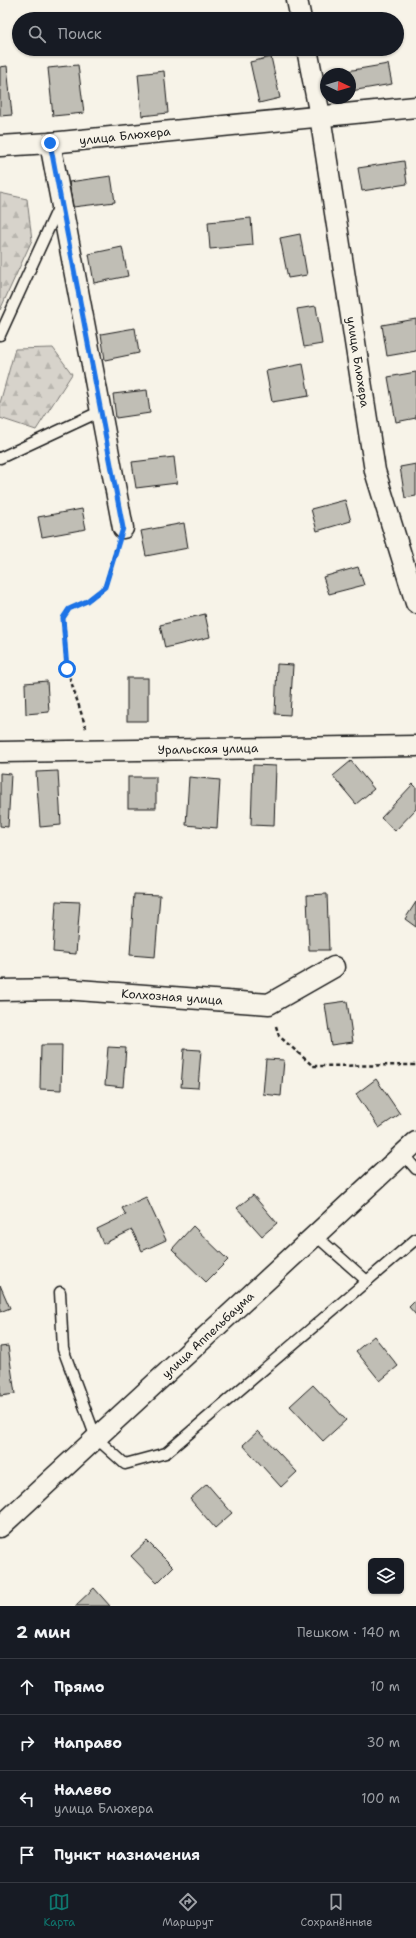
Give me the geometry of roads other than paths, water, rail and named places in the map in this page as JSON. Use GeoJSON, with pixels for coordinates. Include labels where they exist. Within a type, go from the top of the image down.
{"type":"FeatureCollection","features":[{"type":"Feature","properties":{"kind":"street"},"geometry":{"type":"LineString","coordinates":[[297,0],[300,12]]}},
{"type":"Feature","properties":{"kind":"street","name":"улица Блюхера"},"geometry":{"type":"LineString","coordinates":[[308,56],[320,116],[375,471],[416,603]]}},
{"type":"Feature","properties":{"kind":"street"},"geometry":{"type":"LineString","coordinates":[[320,116],[416,107]]}},
{"type":"Feature","properties":{"kind":"street","name":"улица Блюхера"},"geometry":{"type":"LineString","coordinates":[[0,146],[50,143],[320,116]]}},
{"type":"Feature","properties":{"kind":"street"},"geometry":{"type":"LineString","coordinates":[[50,143],[123,528]]}},
{"type":"Feature","properties":{"kind":"street","name":"Уральская улица"},"geometry":{"type":"LineString","coordinates":[[0,752],[416,746]]}},
{"type":"Feature","properties":{"kind":"street","name":"Колхозная улица"},"geometry":{"type":"LineString","coordinates":[[0,990],[64,989],[269,1004],[334,967]]}},
{"type":"Feature","properties":{"kind":"street","name":"улица Аппельбаума"},"geometry":{"type":"LineString","coordinates":[[0,1527],[409,1148]]}},
{"type":"Feature","properties":{"kind":"lane"},"geometry":{"type":"LineString","coordinates":[[0,335],[61,202]]}},
{"type":"Feature","properties":{"kind":"lane"},"geometry":{"type":"LineString","coordinates":[[0,458],[101,412]]}},
{"type":"Feature","properties":{"kind":"lane"},"geometry":{"type":"LineString","coordinates":[[409,1148],[416,1169]]}},
{"type":"Feature","properties":{"kind":"lane"},"geometry":{"type":"LineString","coordinates":[[315,1236],[367,1281]]}},
{"type":"Feature","properties":{"kind":"lane"},"geometry":{"type":"LineString","coordinates":[[60,1292],[63,1349],[96,1438],[126,1464],[166,1454],[416,1239]]}}]}
